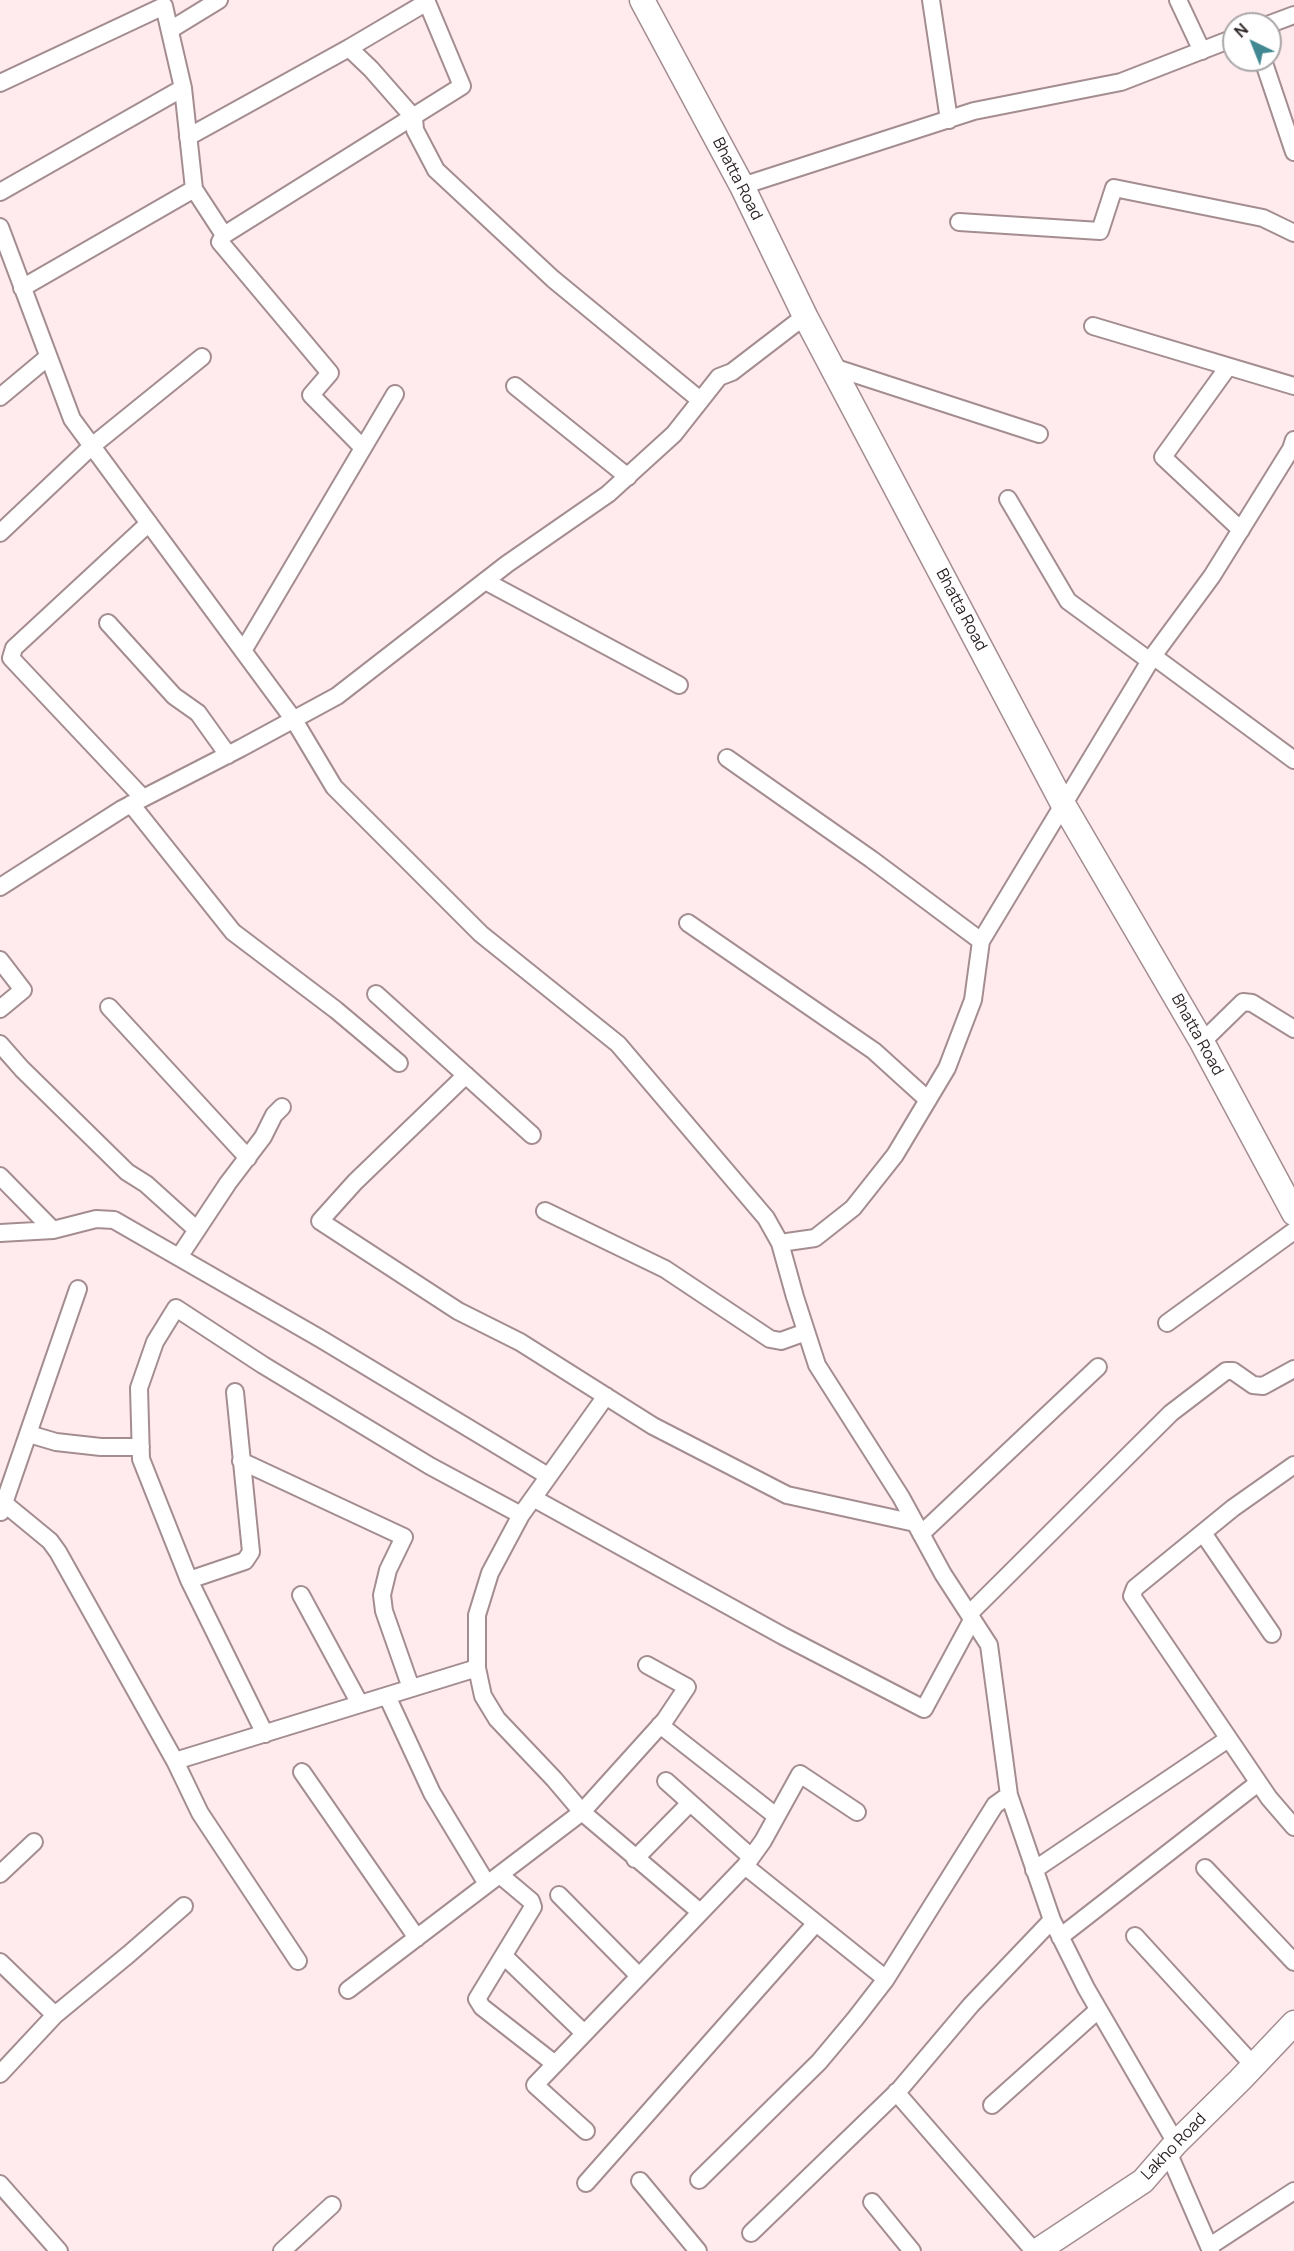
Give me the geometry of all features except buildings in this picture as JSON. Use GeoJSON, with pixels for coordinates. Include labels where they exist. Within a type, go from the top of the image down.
{"type":"FeatureCollection","features":[{"type":"Feature","properties":{"kind":"main road","name":"Bhatta Road"},"geometry":{"type":"LineString","coordinates":[[642,0],[742,186],[805,316],[1063,804],[1202,1042],[1294,1213]]}},
{"type":"Feature","properties":{"kind":"main road","name":"Lakho Road"},"geometry":{"type":"LineString","coordinates":[[1036,2251],[1143,2181],[1172,2147],[1294,2023]]}},
{"type":"Feature","properties":{"kind":"street"},"geometry":{"type":"LineString","coordinates":[[170,30],[219,0]]}},
{"type":"Feature","properties":{"kind":"street"},"geometry":{"type":"LineString","coordinates":[[931,0],[949,120]]}},
{"type":"Feature","properties":{"kind":"street"},"geometry":{"type":"LineString","coordinates":[[1178,0],[1202,51]]}},
{"type":"Feature","properties":{"kind":"street"},"geometry":{"type":"LineString","coordinates":[[188,137],[349,48],[427,1],[462,86],[224,235],[220,242],[330,373],[311,395],[363,448]]}},
{"type":"Feature","properties":{"kind":"street"},"geometry":{"type":"LineString","coordinates":[[0,83],[164,6],[183,88],[194,189],[224,235]]}},
{"type":"Feature","properties":{"kind":"street"},"geometry":{"type":"LineString","coordinates":[[742,186],[974,111],[1121,82],[1222,43]]}},
{"type":"Feature","properties":{"kind":"street"},"geometry":{"type":"LineString","coordinates":[[349,48],[371,69],[414,118],[415,130],[436,170],[553,279],[700,400]]}},
{"type":"Feature","properties":{"kind":"street"},"geometry":{"type":"LineString","coordinates":[[1267,72],[1294,152]]}},
{"type":"Feature","properties":{"kind":"street"},"geometry":{"type":"LineString","coordinates":[[0,192],[183,88]]}},
{"type":"Feature","properties":{"kind":"street"},"geometry":{"type":"LineString","coordinates":[[959,222],[1100,231],[1114,188],[1263,218],[1294,233]]}},
{"type":"Feature","properties":{"kind":"street"},"geometry":{"type":"LineString","coordinates":[[22,288],[194,189]]}},
{"type":"Feature","properties":{"kind":"street"},"geometry":{"type":"LineString","coordinates":[[0,227],[72,419],[294,720],[334,787],[473,926],[618,1044],[766,1218],[780,1243],[817,1365],[901,1497],[943,1574],[989,1645],[1009,1795],[1052,1920],[1172,2147],[1211,2248],[1294,2191]]}},
{"type":"Feature","properties":{"kind":"street"},"geometry":{"type":"LineString","coordinates":[[0,887],[137,801],[337,696],[485,581],[608,494],[674,435],[719,378],[732,372],[805,316]]}},
{"type":"Feature","properties":{"kind":"street"},"geometry":{"type":"LineString","coordinates":[[1093,326],[1294,386]]}},
{"type":"Feature","properties":{"kind":"street"},"geometry":{"type":"LineString","coordinates":[[0,397],[48,357]]}},
{"type":"Feature","properties":{"kind":"street"},"geometry":{"type":"LineString","coordinates":[[0,532],[92,446],[202,357]]}},
{"type":"Feature","properties":{"kind":"street"},"geometry":{"type":"LineString","coordinates":[[833,367],[1039,434]]}},
{"type":"Feature","properties":{"kind":"street"},"geometry":{"type":"LineString","coordinates":[[1228,367],[1163,457],[1241,530]]}},
{"type":"Feature","properties":{"kind":"street"},"geometry":{"type":"LineString","coordinates":[[515,386],[628,477]]}},
{"type":"Feature","properties":{"kind":"street"},"geometry":{"type":"LineString","coordinates":[[243,651],[395,394]]}},
{"type":"Feature","properties":{"kind":"street"},"geometry":{"type":"LineString","coordinates":[[780,1243],[815,1239],[853,1208],[895,1155],[947,1068],[973,1000],[981,941],[1152,658],[1212,576],[1291,449],[1294,440]]}},
{"type":"Feature","properties":{"kind":"street"},"geometry":{"type":"LineString","coordinates":[[1008,500],[1068,601],[1294,760]]}},
{"type":"Feature","properties":{"kind":"street"},"geometry":{"type":"LineString","coordinates":[[149,523],[14,648],[11,658],[137,801],[233,932],[336,1010],[399,1063]]}},
{"type":"Feature","properties":{"kind":"street"},"geometry":{"type":"LineString","coordinates":[[485,581],[679,685]]}},
{"type":"Feature","properties":{"kind":"street"},"geometry":{"type":"LineString","coordinates":[[108,623],[174,696],[198,713],[228,755]]}},
{"type":"Feature","properties":{"kind":"street"},"geometry":{"type":"LineString","coordinates":[[728,759],[871,859],[981,941]]}},
{"type":"Feature","properties":{"kind":"street"},"geometry":{"type":"LineString","coordinates":[[688,923],[874,1051],[928,1100]]}},
{"type":"Feature","properties":{"kind":"street"},"geometry":{"type":"LineString","coordinates":[[0,960],[23,990],[0,1009]]}},
{"type":"Feature","properties":{"kind":"street"},"geometry":{"type":"LineString","coordinates":[[376,994],[532,1135]]}},
{"type":"Feature","properties":{"kind":"street"},"geometry":{"type":"LineString","coordinates":[[1202,1042],[1243,1002],[1252,1003],[1294,1029]]}},
{"type":"Feature","properties":{"kind":"street"},"geometry":{"type":"LineString","coordinates":[[109,1007],[248,1158]]}},
{"type":"Feature","properties":{"kind":"street"},"geometry":{"type":"LineString","coordinates":[[0,1044],[22,1070],[127,1172],[146,1184],[197,1230]]}},
{"type":"Feature","properties":{"kind":"street"},"geometry":{"type":"LineString","coordinates":[[466,1075],[355,1182],[320,1221],[458,1311],[520,1342],[654,1426],[788,1496],[918,1528]]}},
{"type":"Feature","properties":{"kind":"street"},"geometry":{"type":"LineString","coordinates":[[179,1257],[263,1137],[274,1115],[282,1107]]}},
{"type":"Feature","properties":{"kind":"street"},"geometry":{"type":"LineString","coordinates":[[0,1176],[53,1230]]}},
{"type":"Feature","properties":{"kind":"street"},"geometry":{"type":"LineString","coordinates":[[545,1211],[665,1269],[770,1339],[781,1341],[806,1332]]}},
{"type":"Feature","properties":{"kind":"street"},"geometry":{"type":"LineString","coordinates":[[0,1233],[53,1230],[96,1219],[114,1220],[321,1339],[548,1476]]}},
{"type":"Feature","properties":{"kind":"street"},"geometry":{"type":"LineString","coordinates":[[1167,1323],[1294,1231]]}},
{"type":"Feature","properties":{"kind":"street"},"geometry":{"type":"LineString","coordinates":[[78,1289],[2,1509],[50,1541],[58,1552],[175,1761],[200,1813],[298,1961]]}},
{"type":"Feature","properties":{"kind":"street"},"geometry":{"type":"LineString","coordinates":[[265,1734],[189,1580],[141,1460],[138,1388],[156,1341],[176,1308],[262,1365],[391,1442],[521,1515]]}},
{"type":"Feature","properties":{"kind":"street"},"geometry":{"type":"LineString","coordinates":[[918,1528],[1098,1367]]}},
{"type":"Feature","properties":{"kind":"street"},"geometry":{"type":"LineString","coordinates":[[533,1498],[783,1636],[924,1709],[971,1617],[1172,1413],[1226,1371],[1233,1371],[1253,1384],[1263,1386],[1294,1369]]}},
{"type":"Feature","properties":{"kind":"street"},"geometry":{"type":"LineString","coordinates":[[189,1580],[245,1561],[251,1552],[235,1392]]}},
{"type":"Feature","properties":{"kind":"street"},"geometry":{"type":"LineString","coordinates":[[606,1396],[521,1515],[490,1573],[477,1615],[477,1668],[483,1696],[497,1719],[582,1812],[700,1912]]}},
{"type":"Feature","properties":{"kind":"street"},"geometry":{"type":"LineString","coordinates":[[29,1434],[56,1442],[141,1448]]}},
{"type":"Feature","properties":{"kind":"street"},"geometry":{"type":"LineString","coordinates":[[242,1461],[404,1537],[388,1570],[382,1595],[384,1611],[411,1688]]}},
{"type":"Feature","properties":{"kind":"street"},"geometry":{"type":"LineString","coordinates":[[1294,1465],[1233,1508],[1135,1588],[1132,1596],[1258,1783],[1294,1827]]}},
{"type":"Feature","properties":{"kind":"street"},"geometry":{"type":"LineString","coordinates":[[1203,1533],[1272,1634]]}},
{"type":"Feature","properties":{"kind":"street"},"geometry":{"type":"LineString","coordinates":[[302,1595],[360,1704]]}},
{"type":"Feature","properties":{"kind":"street"},"geometry":{"type":"LineString","coordinates":[[348,1990],[582,1812],[660,1725],[687,1687],[647,1665]]}},
{"type":"Feature","properties":{"kind":"street"},"geometry":{"type":"LineString","coordinates":[[175,1761],[477,1668]]}},
{"type":"Feature","properties":{"kind":"street"},"geometry":{"type":"LineString","coordinates":[[387,1696],[432,1793],[493,1880],[531,1901],[532,1907],[477,1999],[482,2007],[555,2064]]}},
{"type":"Feature","properties":{"kind":"street"},"geometry":{"type":"LineString","coordinates":[[660,1725],[776,1816]]}},
{"type":"Feature","properties":{"kind":"street"},"geometry":{"type":"LineString","coordinates":[[1034,1870],[1228,1739]]}},
{"type":"Feature","properties":{"kind":"street"},"geometry":{"type":"LineString","coordinates":[[302,1772],[417,1938]]}},
{"type":"Feature","properties":{"kind":"street"},"geometry":{"type":"LineString","coordinates":[[586,2131],[536,2085],[748,1861],[763,1841],[800,1774],[856,1812]]}},
{"type":"Feature","properties":{"kind":"street"},"geometry":{"type":"LineString","coordinates":[[666,1781],[816,1923],[886,1979]]}},
{"type":"Feature","properties":{"kind":"street"},"geometry":{"type":"LineString","coordinates":[[1060,1937],[1258,1783]]}},
{"type":"Feature","properties":{"kind":"street"},"geometry":{"type":"LineString","coordinates":[[699,2180],[819,2062],[886,1979],[995,1805],[1009,1795]]}},
{"type":"Feature","properties":{"kind":"street"},"geometry":{"type":"LineString","coordinates":[[634,1858],[690,1803]]}},
{"type":"Feature","properties":{"kind":"street"},"geometry":{"type":"LineString","coordinates":[[0,1874],[34,1842]]}},
{"type":"Feature","properties":{"kind":"street"},"geometry":{"type":"LineString","coordinates":[[1205,1868],[1294,1962]]}},
{"type":"Feature","properties":{"kind":"street"},"geometry":{"type":"LineString","coordinates":[[560,1895],[639,1976]]}},
{"type":"Feature","properties":{"kind":"street"},"geometry":{"type":"LineString","coordinates":[[0,2074],[55,2015],[184,1906]]}},
{"type":"Feature","properties":{"kind":"street"},"geometry":{"type":"LineString","coordinates":[[751,2233],[896,2092],[971,2005],[1052,1920]]}},
{"type":"Feature","properties":{"kind":"street"},"geometry":{"type":"LineString","coordinates":[[586,2183],[816,1923]]}},
{"type":"Feature","properties":{"kind":"street"},"geometry":{"type":"LineString","coordinates":[[1135,1936],[1254,2066]]}},
{"type":"Feature","properties":{"kind":"street"},"geometry":{"type":"LineString","coordinates":[[504,1956],[584,2033]]}},
{"type":"Feature","properties":{"kind":"street"},"geometry":{"type":"LineString","coordinates":[[0,1962],[55,2015]]}},
{"type":"Feature","properties":{"kind":"street"},"geometry":{"type":"LineString","coordinates":[[993,2105],[1098,2010]]}},
{"type":"Feature","properties":{"kind":"street"},"geometry":{"type":"LineString","coordinates":[[896,2092],[1036,2251]]}},
{"type":"Feature","properties":{"kind":"street"},"geometry":{"type":"LineString","coordinates":[[640,2181],[698,2251]]}},
{"type":"Feature","properties":{"kind":"street"},"geometry":{"type":"LineString","coordinates":[[0,2184],[59,2251]]}},
{"type":"Feature","properties":{"kind":"street"},"geometry":{"type":"LineString","coordinates":[[872,2202],[912,2251]]}},
{"type":"Feature","properties":{"kind":"street"},"geometry":{"type":"LineString","coordinates":[[282,2251],[332,2205]]}}]}
